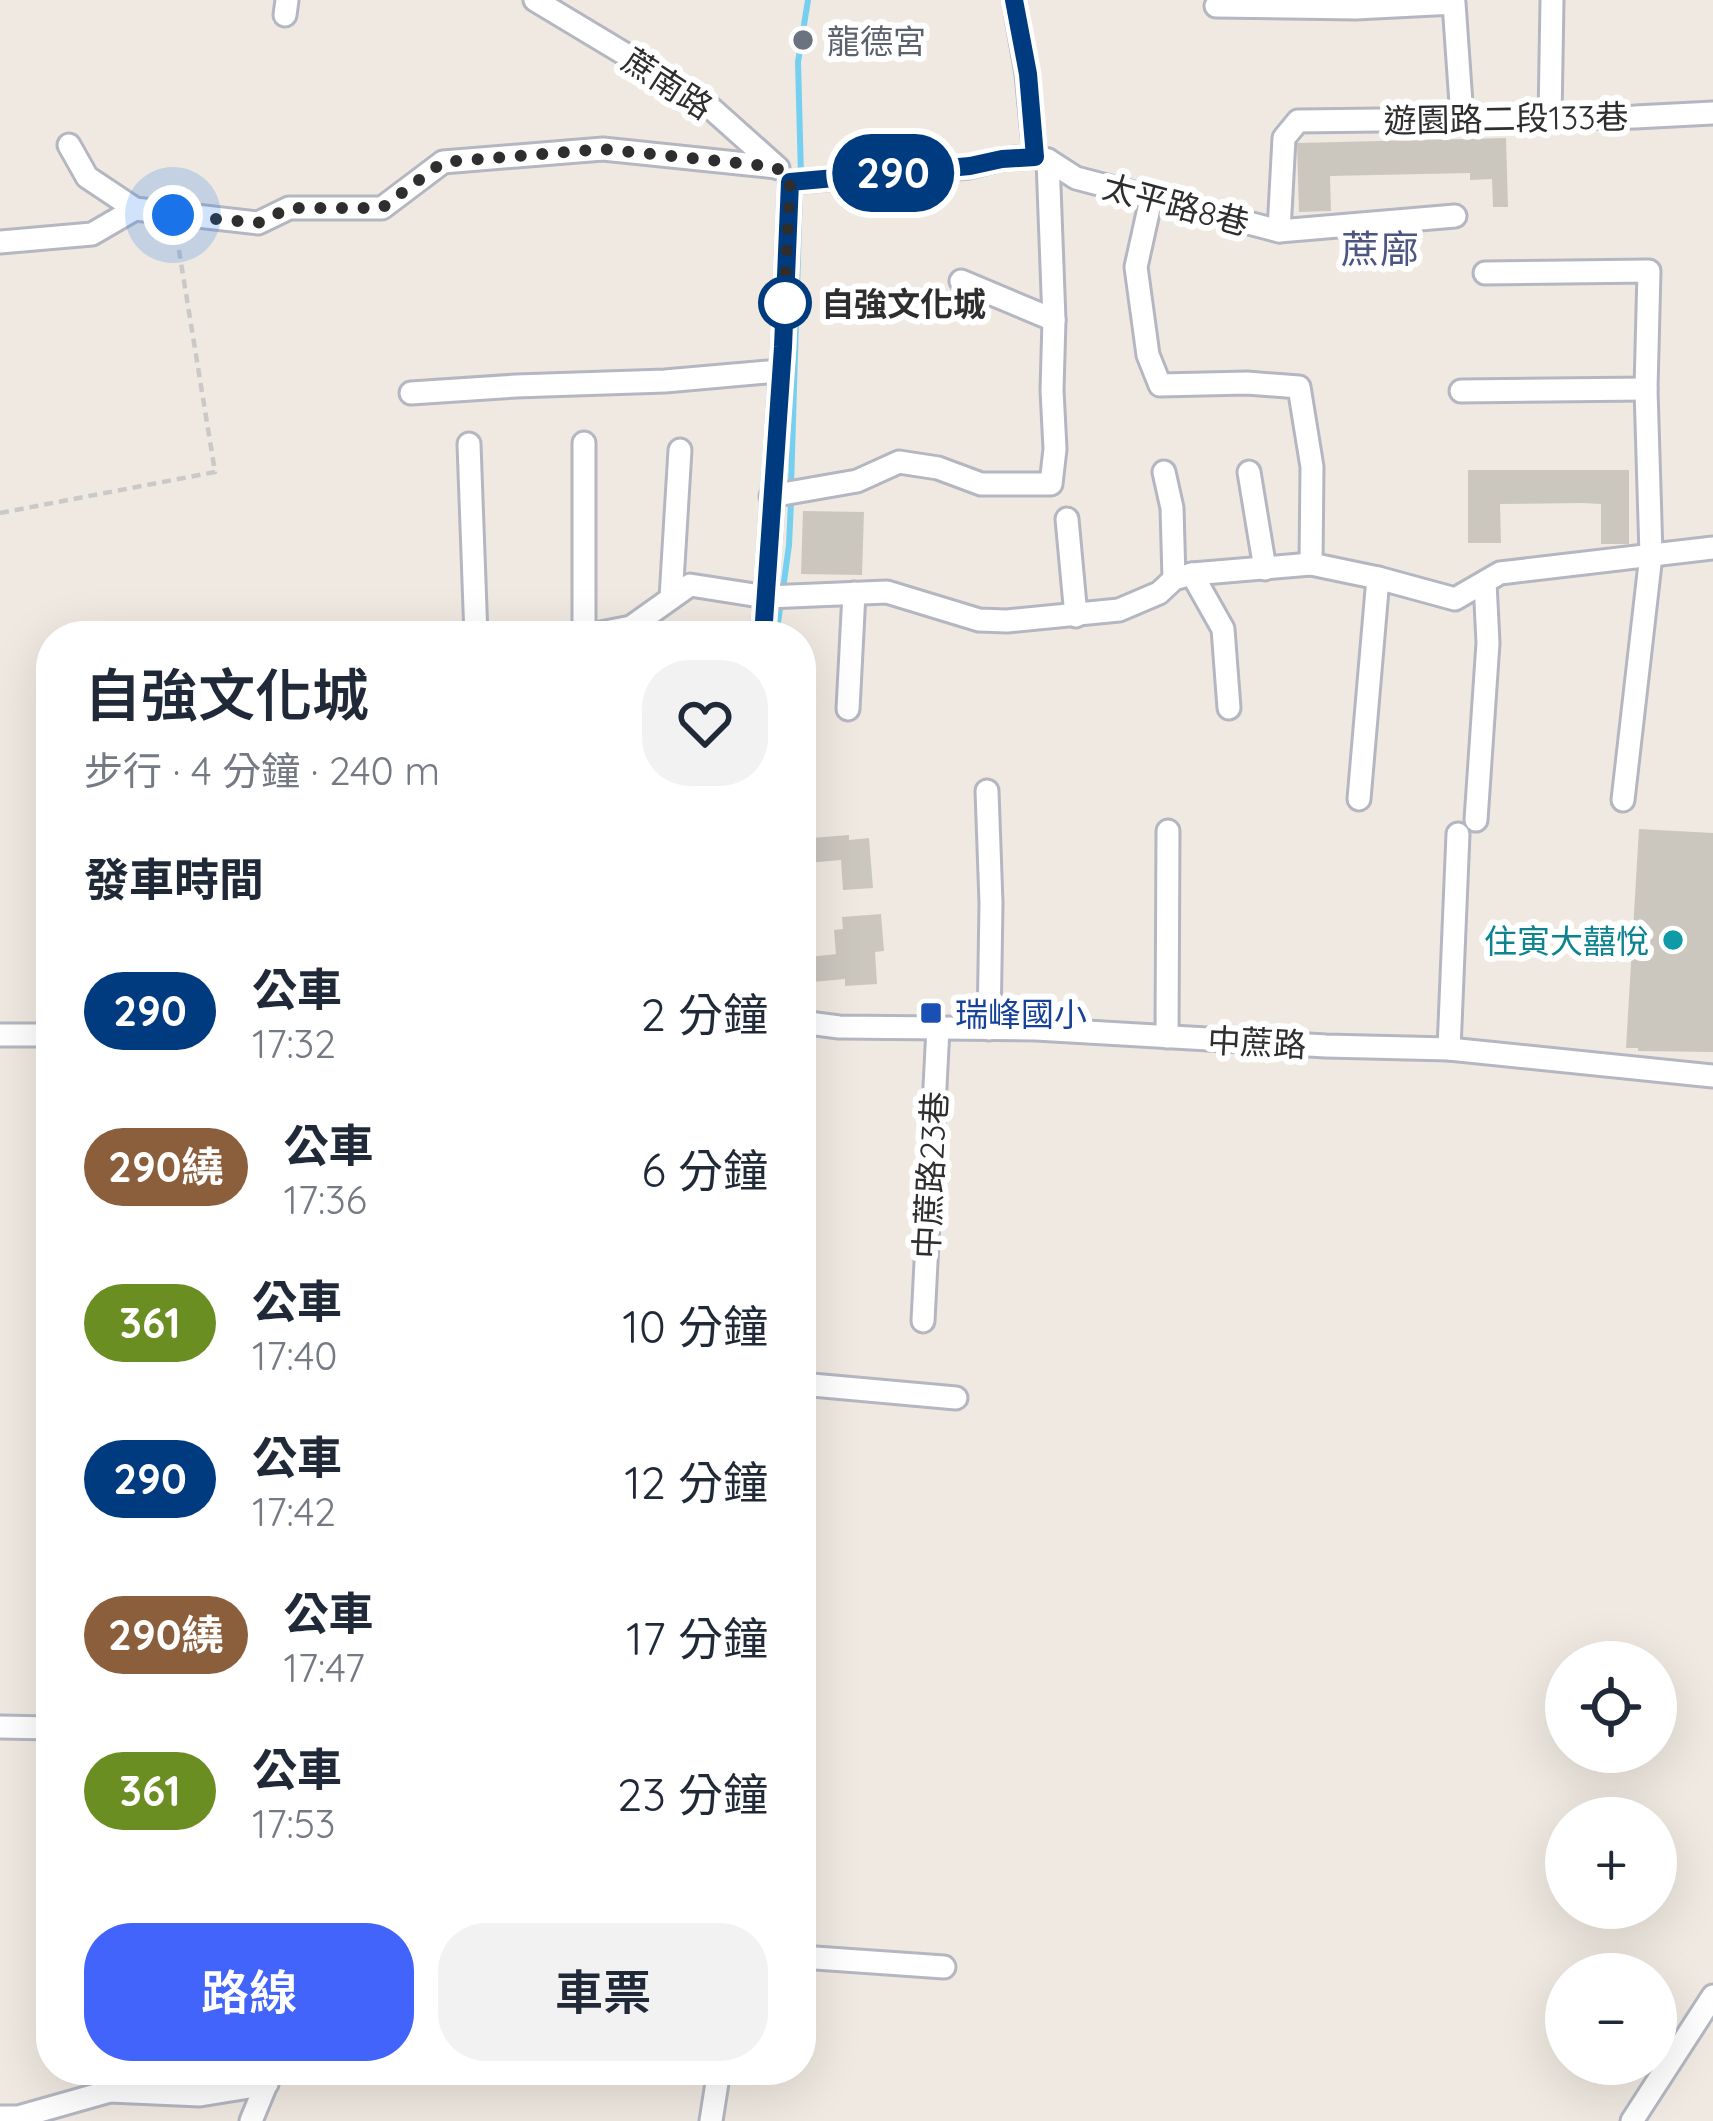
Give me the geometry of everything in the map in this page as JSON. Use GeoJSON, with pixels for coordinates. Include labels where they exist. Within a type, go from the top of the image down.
{"type":"FeatureCollection","features":[{"type":"Feature","properties":{"kind":"street"},"geometry":{"type":"LineString","coordinates":[[771,496],[857,481],[899,462],[938,468],[981,484],[1051,484],[1054,320],[1042,159],[1014,0]]}},
{"type":"Feature","properties":{"kind":"street"},"geometry":{"type":"LineString","coordinates":[[1550,119],[1552,0]]}},
{"type":"Feature","properties":{"kind":"street","name":"蔗南路"},"geometry":{"type":"LineString","coordinates":[[543,3],[704,101],[783,174]]}},
{"type":"Feature","properties":{"kind":"street"},"geometry":{"type":"LineString","coordinates":[[1216,6],[1356,8],[1454,3],[1462,118]]}},
{"type":"Feature","properties":{"kind":"street","name":"遊園路二段133巷"},"geometry":{"type":"LineString","coordinates":[[1298,121],[1713,113]]}},
{"type":"Feature","properties":{"kind":"street","name":"太平路8巷"},"geometry":{"type":"LineString","coordinates":[[1042,159],[1076,178],[1279,231],[1284,137],[1298,121]]}},
{"type":"Feature","properties":{"kind":"street"},"geometry":{"type":"LineString","coordinates":[[69,145],[87,177],[135,209],[258,223],[289,208],[382,208],[443,162],[603,149],[783,174],[1042,159]]}},
{"type":"Feature","properties":{"kind":"street"},"geometry":{"type":"LineString","coordinates":[[765,621],[783,347],[783,174]]}},
{"type":"Feature","properties":{"kind":"street"},"geometry":{"type":"LineString","coordinates":[[1151,199],[1136,267],[1148,355],[1160,385],[1299,387],[1312,467],[1311,564]]}},
{"type":"Feature","properties":{"kind":"street"},"geometry":{"type":"LineString","coordinates":[[0,242],[92,234],[135,209]]}},
{"type":"Feature","properties":{"kind":"street"},"geometry":{"type":"LineString","coordinates":[[1279,231],[1455,216]]}},
{"type":"Feature","properties":{"kind":"street"},"geometry":{"type":"LineString","coordinates":[[1485,273],[1649,271],[1646,389],[1652,556],[1623,800]]}},
{"type":"Feature","properties":{"kind":"street"},"geometry":{"type":"LineString","coordinates":[[961,280],[1054,320]]}},
{"type":"Feature","properties":{"kind":"street"},"geometry":{"type":"LineString","coordinates":[[411,393],[665,381],[779,370]]}},
{"type":"Feature","properties":{"kind":"street"},"geometry":{"type":"LineString","coordinates":[[1460,392],[1646,389]]}},
{"type":"Feature","properties":{"kind":"street"},"geometry":{"type":"LineString","coordinates":[[584,443],[585,621]]}},
{"type":"Feature","properties":{"kind":"street"},"geometry":{"type":"LineString","coordinates":[[470,444],[476,621]]}},
{"type":"Feature","properties":{"kind":"street"},"geometry":{"type":"LineString","coordinates":[[671,598],[680,450]]}},
{"type":"Feature","properties":{"kind":"street"},"geometry":{"type":"LineString","coordinates":[[1164,472],[1183,577],[1223,629],[1228,708]]}},
{"type":"Feature","properties":{"kind":"street"},"geometry":{"type":"LineString","coordinates":[[1249,472],[1265,569]]}},
{"type":"Feature","properties":{"kind":"street"},"geometry":{"type":"LineString","coordinates":[[1067,519],[1076,616]]}},
{"type":"Feature","properties":{"kind":"street"},"geometry":{"type":"LineString","coordinates":[[639,621],[690,585],[767,597],[886,592],[979,620],[1076,616],[1119,610],[1183,577],[1311,564],[1455,599],[1500,573],[1713,548]]}},
{"type":"Feature","properties":{"kind":"street"},"geometry":{"type":"LineString","coordinates":[[1359,799],[1378,578]]}},
{"type":"Feature","properties":{"kind":"street"},"geometry":{"type":"LineString","coordinates":[[1449,1049],[1488,643],[1485,582]]}},
{"type":"Feature","properties":{"kind":"street"},"geometry":{"type":"LineString","coordinates":[[848,710],[854,593]]}},
{"type":"Feature","properties":{"kind":"street"},"geometry":{"type":"LineString","coordinates":[[987,791],[989,1029]]}},
{"type":"Feature","properties":{"kind":"street"},"geometry":{"type":"LineString","coordinates":[[1167,1037],[1168,831]]}},
{"type":"Feature","properties":{"kind":"street","name":"中蔗路"},"geometry":{"type":"LineString","coordinates":[[816,1024],[1449,1049],[1713,1076]]}},
{"type":"Feature","properties":{"kind":"street","name":"中蔗路23巷"},"geometry":{"type":"LineString","coordinates":[[923,1321],[938,1028]]}},
{"type":"Feature","properties":{"kind":"street"},"geometry":{"type":"LineString","coordinates":[[0,1035],[36,1035]]}},
{"type":"Feature","properties":{"kind":"street"},"geometry":{"type":"LineString","coordinates":[[816,1385],[956,1398]]}},
{"type":"Feature","properties":{"kind":"street"},"geometry":{"type":"LineString","coordinates":[[0,1727],[36,1728]]}},
{"type":"Feature","properties":{"kind":"street"},"geometry":{"type":"LineString","coordinates":[[816,1958],[944,1967]]}},
{"type":"Feature","properties":{"kind":"street"},"geometry":{"type":"LineString","coordinates":[[1632,2121],[1713,1996]]}},
{"type":"Feature","properties":{"kind":"street"},"geometry":{"type":"LineString","coordinates":[[0,2117],[18,2117],[110,2091],[200,2095],[238,2085]]}},
{"type":"Feature","properties":{"kind":"street"},"geometry":{"type":"LineString","coordinates":[[251,2121],[266,2085]]}},
{"type":"Feature","properties":{"kind":"street"},"geometry":{"type":"LineString","coordinates":[[711,2121],[717,2085]]}},
{"type":"Feature","properties":{"kind":"path"},"geometry":{"type":"LineString","coordinates":[[0,513],[215,472],[173,215]]}},
{"type":"Feature","properties":{"kind":"building"},"geometry":{"type":"Polygon","coordinates":[[[1506,138],[1508,207],[1493,207],[1492,179],[1470,180],[1470,173],[1330,176],[1331,211],[1299,212],[1297,143],[1506,138]]]}},
{"type":"Feature","properties":{"kind":"building"},"geometry":{"type":"Polygon","coordinates":[[[1468,470],[1629,470],[1629,544],[1601,544],[1601,504],[1582,503],[1500,504],[1501,543],[1468,543],[1468,470]]]}},
{"type":"Feature","properties":{"kind":"building"},"geometry":{"type":"Polygon","coordinates":[[[803,511],[864,512],[862,575],[801,574],[803,511]]]}},
{"type":"Feature","properties":{"kind":"building","name":"住寅大囍悅"},"geometry":{"type":"Polygon","coordinates":[[[1639,829],[1713,833],[1713,1052],[1626,1048],[1639,829]]]}},
{"type":"Feature","properties":{"kind":"building"},"geometry":{"type":"Polygon","coordinates":[[[816,838],[869,838],[873,888],[843,890],[841,860],[816,862],[816,838]]]}},
{"type":"Feature","properties":{"kind":"building"},"geometry":{"type":"Polygon","coordinates":[[[881,914],[884,951],[875,952],[877,984],[845,986],[845,979],[816,982],[816,956],[836,954],[834,930],[843,929],[842,917],[881,914]]]}},
{"type":"Feature","properties":{"kind":"waterway"},"geometry":{"type":"LineString","coordinates":[[801,176],[798,62],[808,0]]}},
{"type":"Feature","properties":{"kind":"waterway"},"geometry":{"type":"LineString","coordinates":[[791,487],[800,189]]}},
{"type":"Feature","properties":{"kind":"waterway"},"geometry":{"type":"LineString","coordinates":[[783,589],[791,501]]}},
{"type":"Feature","properties":{"kind":"waterway"},"geometry":{"type":"LineString","coordinates":[[778,621],[781,602]]}},
{"type":"Feature","properties":{"kind":"bus line","name":"290"},"geometry":{"type":"LineString","coordinates":[[765,621],[790,182],[1035,157],[1028,74],[1014,0]]}},
{"type":"Feature","properties":{"kind":"place","name":"龍德宮"},"geometry":{"type":"Point","coordinates":[803,40]}},
{"type":"Feature","properties":{"kind":"place","name":"自強文化城"},"geometry":{"type":"Point","coordinates":[785,303]}},
{"type":"Feature","properties":{"kind":"place","name":"住寅大囍悅"},"geometry":{"type":"Point","coordinates":[1673,940]}},
{"type":"Feature","properties":{"kind":"place","name":"瑞峰國小"},"geometry":{"type":"Point","coordinates":[931,1013]}},
{"type":"Feature","properties":{"kind":"district","name":"蔗廍"},"geometry":{"type":"Point","coordinates":[1380,248]}},
{"type":"Feature","properties":{"kind":"route"},"geometry":{"type":"LineString","coordinates":[[173,215],[258,223],[289,208],[382,208],[443,162],[603,149],[776,167],[790,182],[785,303]]}}]}
